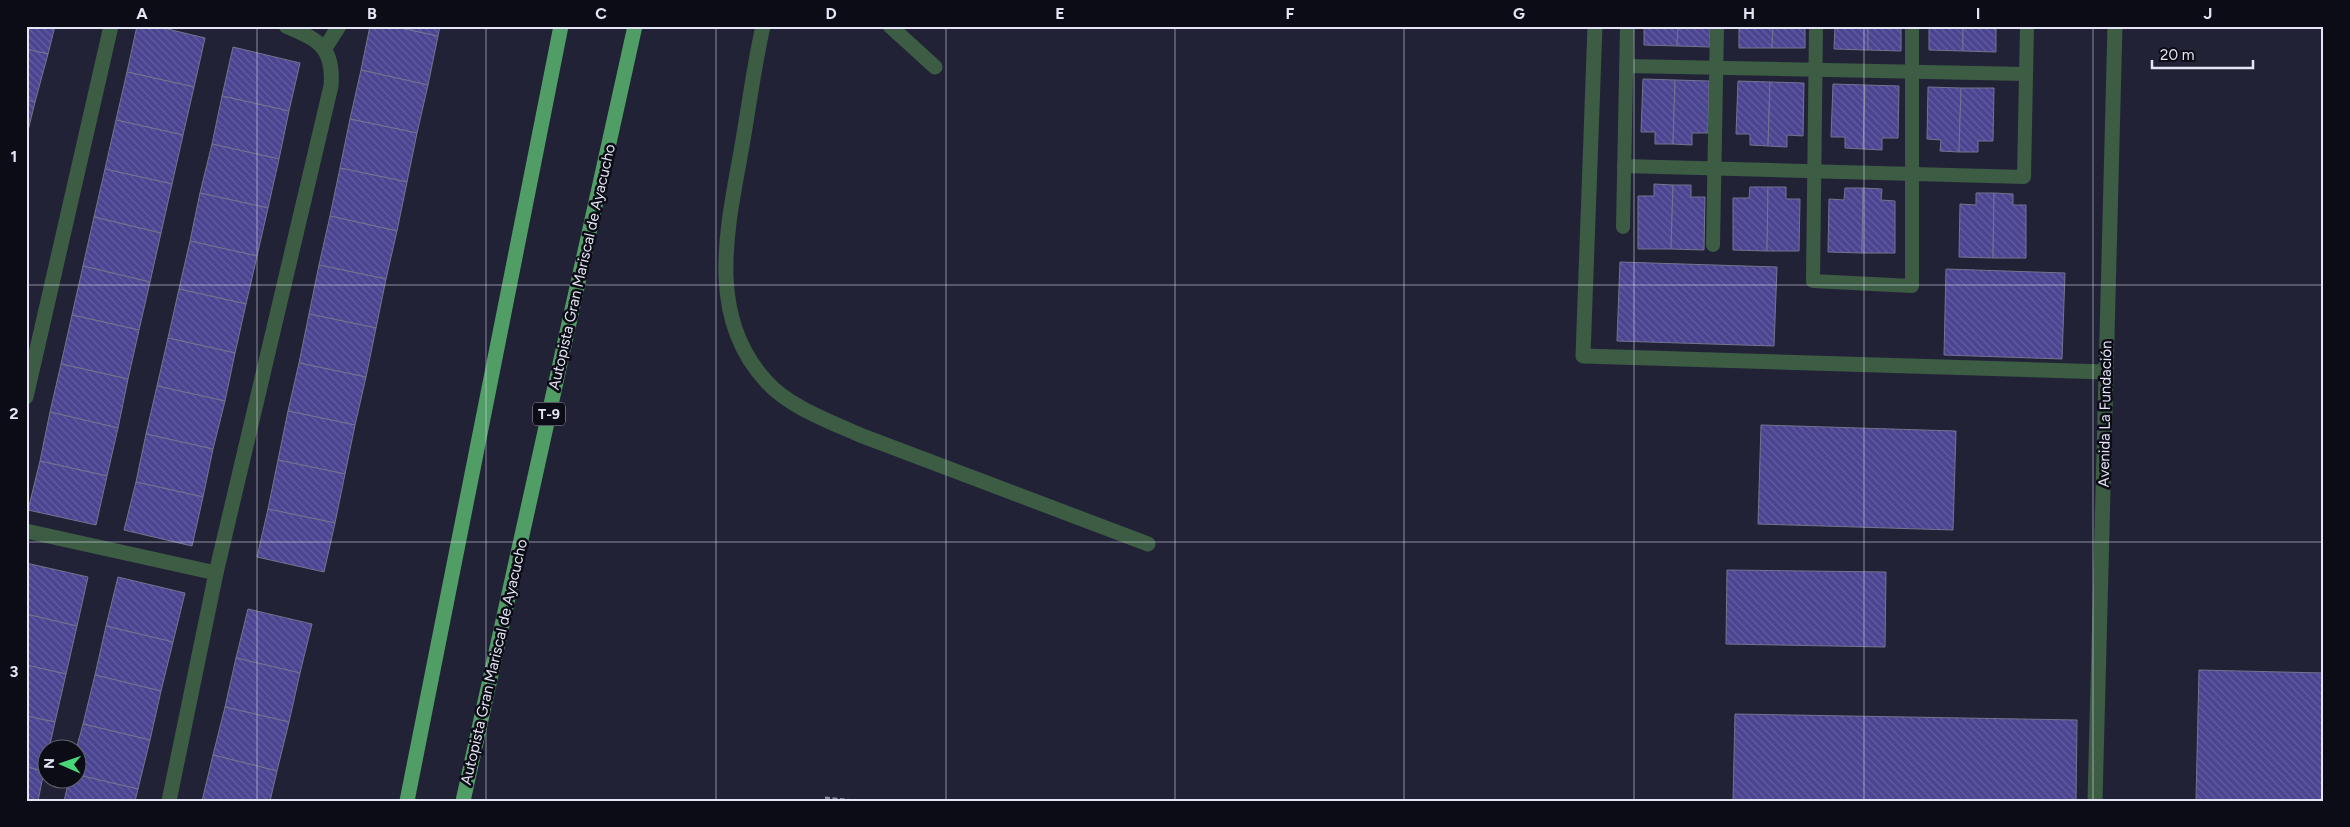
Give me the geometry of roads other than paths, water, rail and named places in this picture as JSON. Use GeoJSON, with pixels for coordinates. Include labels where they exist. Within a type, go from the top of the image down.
{"type":"FeatureCollection","features":[{"type":"Feature","properties":{"kind":"highway"},"geometry":{"type":"LineString","coordinates":[[406,801],[561,26]]}},
{"type":"Feature","properties":{"kind":"highway","name":"Autopista Gran Mariscal de Ayacucho"},"geometry":{"type":"LineString","coordinates":[[463,801],[636,26]]}},
{"type":"Feature","properties":{"kind":"street"},"geometry":{"type":"LineString","coordinates":[[26,397],[111,26]]}},
{"type":"Feature","properties":{"kind":"street"},"geometry":{"type":"LineString","coordinates":[[169,801],[216,573],[331,86],[330,62],[325,48],[314,37],[286,26]]}},
{"type":"Feature","properties":{"kind":"street"},"geometry":{"type":"LineString","coordinates":[[325,48],[339,26]]}},
{"type":"Feature","properties":{"kind":"street"},"geometry":{"type":"LineString","coordinates":[[763,26],[731,210],[726,267],[728,295],[736,336],[757,370],[777,392],[819,416],[860,435],[1148,544]]}},
{"type":"Feature","properties":{"kind":"street"},"geometry":{"type":"LineString","coordinates":[[890,26],[935,67]]}},
{"type":"Feature","properties":{"kind":"street"},"geometry":{"type":"LineString","coordinates":[[1596,26],[1583,356],[2106,372]]}},
{"type":"Feature","properties":{"kind":"street","name":"Avenida La Fundación"},"geometry":{"type":"LineString","coordinates":[[2095,801],[2115,26]]}},
{"type":"Feature","properties":{"kind":"street"},"geometry":{"type":"LineString","coordinates":[[26,531],[216,573]]}},
{"type":"Feature","properties":{"kind":"lane"},"geometry":{"type":"LineString","coordinates":[[1623,227],[1627,26]]}},
{"type":"Feature","properties":{"kind":"lane"},"geometry":{"type":"LineString","coordinates":[[1713,245],[1717,26]]}},
{"type":"Feature","properties":{"kind":"lane"},"geometry":{"type":"LineString","coordinates":[[1816,26],[1813,281],[1912,286],[1912,26]]}},
{"type":"Feature","properties":{"kind":"lane"},"geometry":{"type":"LineString","coordinates":[[1624,166],[2024,177],[2027,26]]}},
{"type":"Feature","properties":{"kind":"lane"},"geometry":{"type":"LineString","coordinates":[[1626,66],[2026,74]]}}]}
